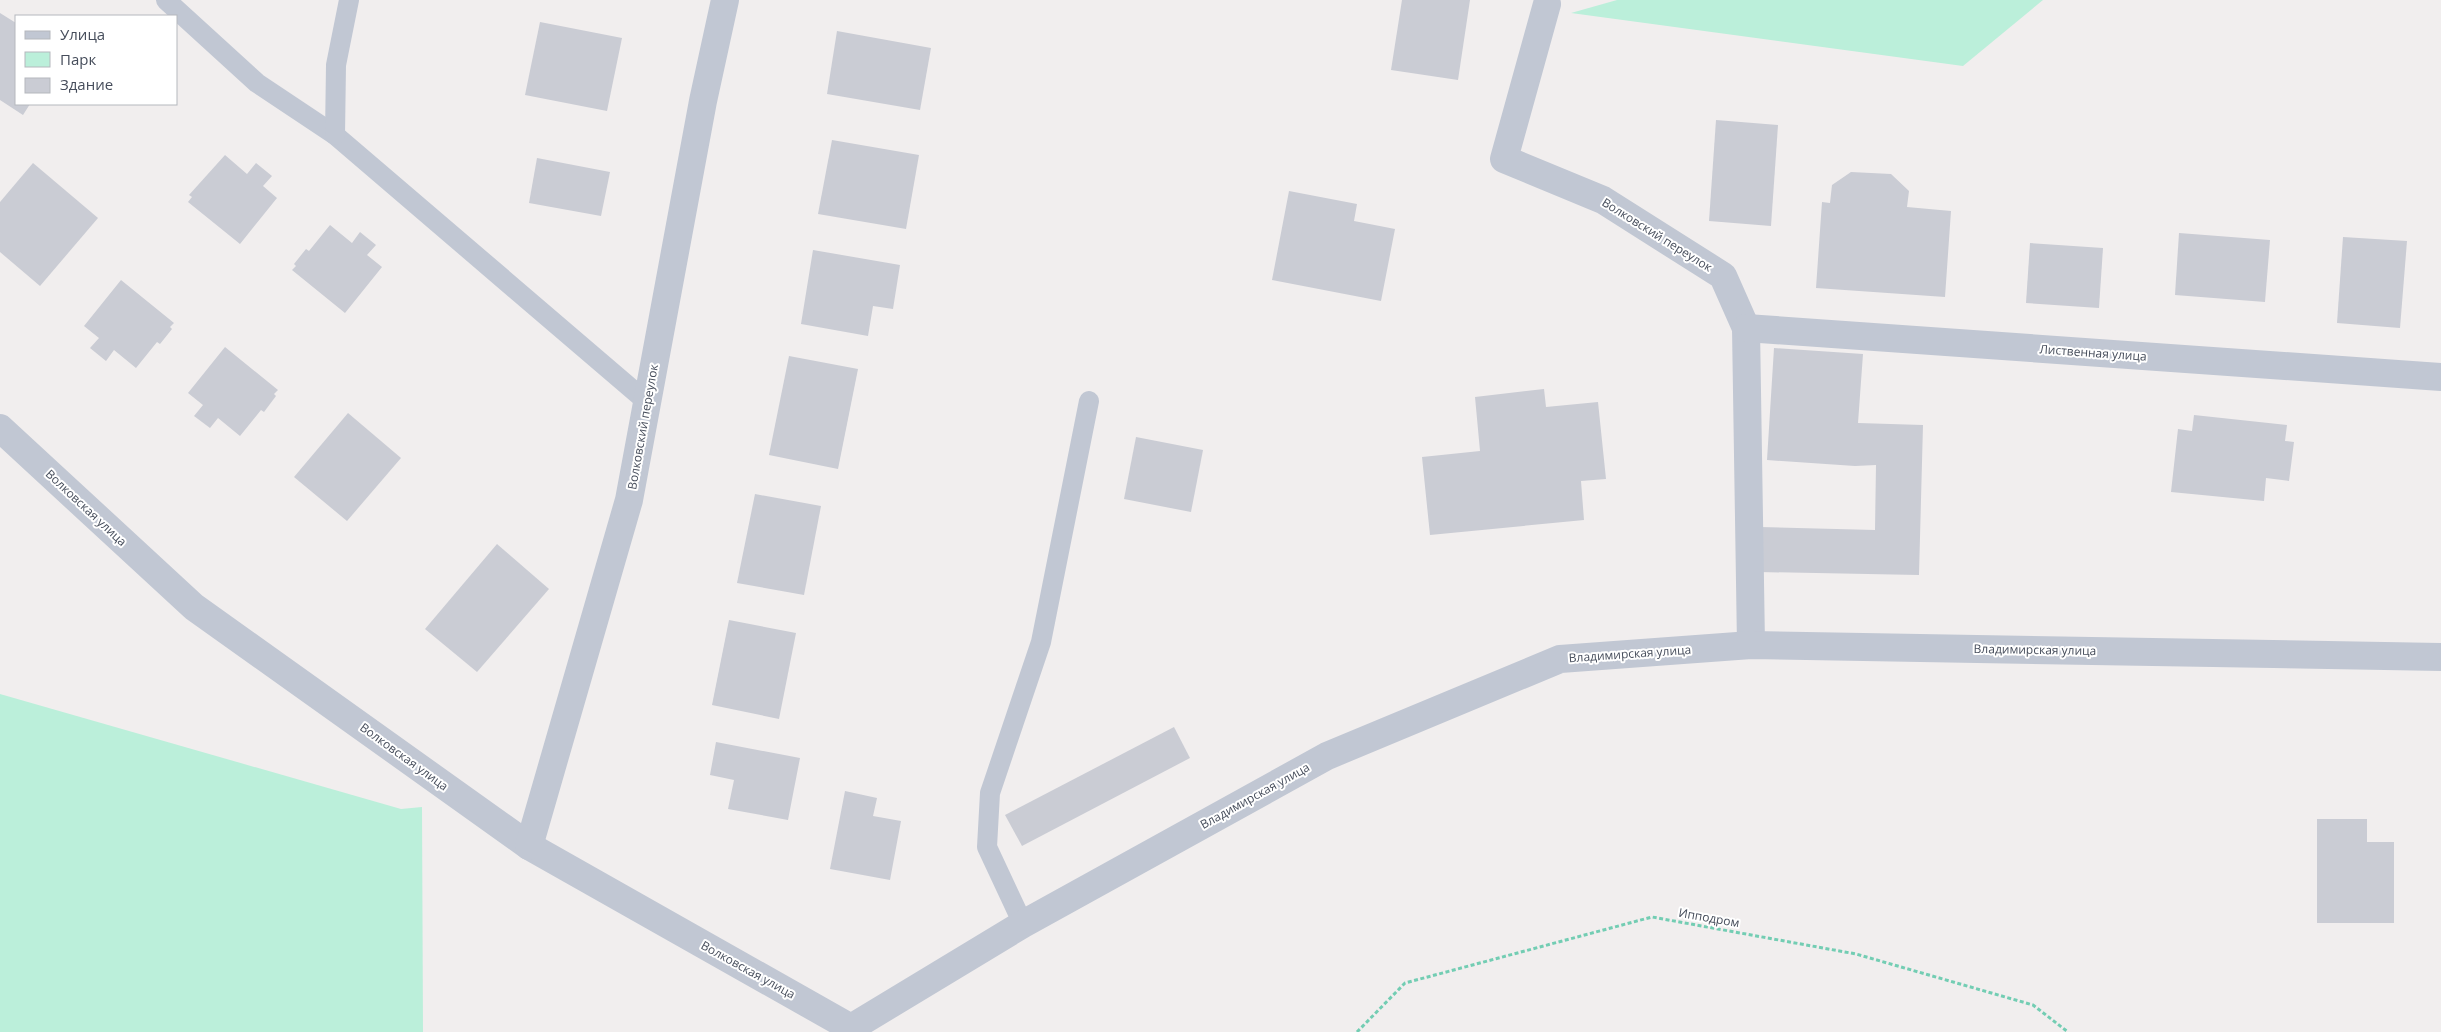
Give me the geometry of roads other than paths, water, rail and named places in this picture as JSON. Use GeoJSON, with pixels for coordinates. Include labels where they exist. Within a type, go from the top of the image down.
{"type":"FeatureCollection","features":[{"type":"Feature","properties":{"kind":"street","name":"Волковский переулок"},"geometry":{"type":"LineString","coordinates":[[529,846],[629,500],[703,101],[725,0]]}},
{"type":"Feature","properties":{"kind":"street","name":"Волковский переулок"},"geometry":{"type":"LineString","coordinates":[[1547,4],[1504,159],[1603,200],[1723,276],[1746,328],[1751,645]]}},
{"type":"Feature","properties":{"kind":"street","name":"Лиственная улица"},"geometry":{"type":"LineString","coordinates":[[1746,328],[2441,377]]}},
{"type":"Feature","properties":{"kind":"street","name":"Волковская улица"},"geometry":{"type":"LineString","coordinates":[[0,428],[194,607],[529,846],[851,1030]]}},
{"type":"Feature","properties":{"kind":"street","name":"Владимирская улица"},"geometry":{"type":"LineString","coordinates":[[851,1030],[1023,924],[1327,756],[1560,659],[1751,645],[2441,657]]}},
{"type":"Feature","properties":{"kind":"lane"},"geometry":{"type":"LineString","coordinates":[[166,0],[257,83],[336,135],[647,402]]}},
{"type":"Feature","properties":{"kind":"lane"},"geometry":{"type":"LineString","coordinates":[[336,135],[336,65],[349,0]]}},
{"type":"Feature","properties":{"kind":"lane"},"geometry":{"type":"LineString","coordinates":[[1023,924],[987,847],[990,793],[1041,642],[1088,401]]}}]}
